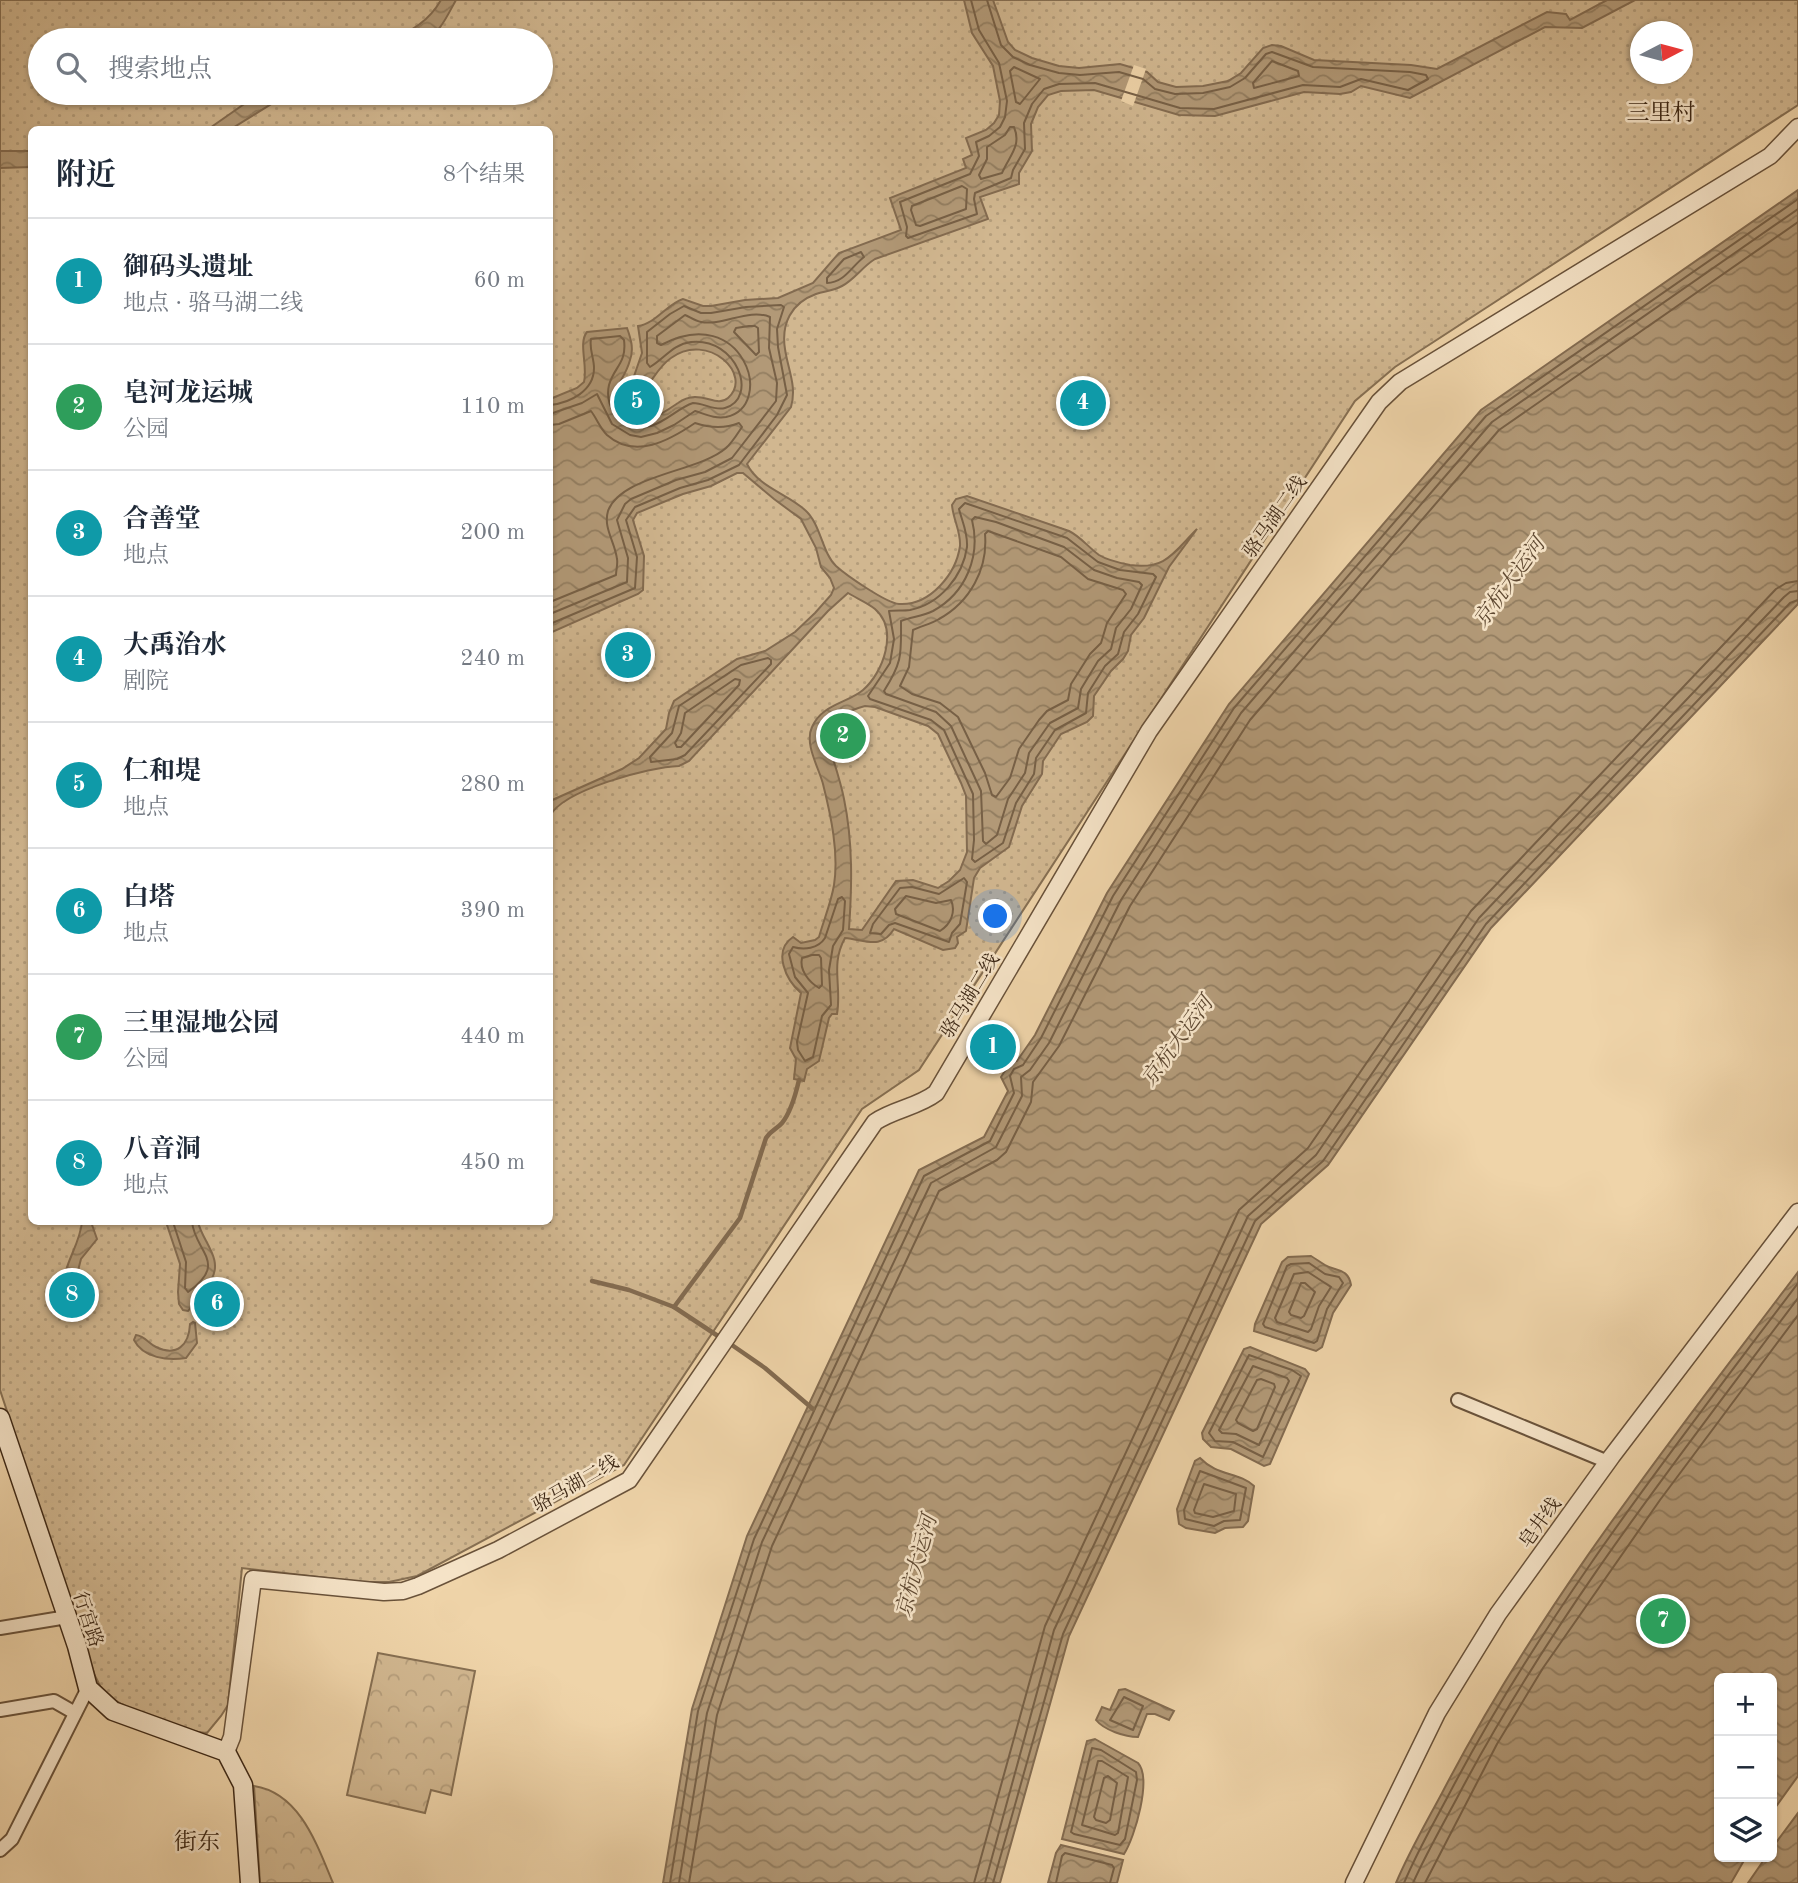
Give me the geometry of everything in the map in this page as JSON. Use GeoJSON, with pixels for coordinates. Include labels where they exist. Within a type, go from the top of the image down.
{"type":"FeatureCollection","features":[{"type":"Feature","properties":{"kind":"main road","name":"行宫路"},"geometry":{"type":"LineString","coordinates":[[0,1418],[88,1688]]}},
{"type":"Feature","properties":{"kind":"main road"},"geometry":{"type":"LineString","coordinates":[[88,1688],[113,1711],[226,1752],[243,1785],[250,1883]]}},
{"type":"Feature","properties":{"kind":"street","name":"骆马湖二线"},"geometry":{"type":"LineString","coordinates":[[226,1752],[232,1737],[253,1579],[384,1592],[403,1591],[498,1550],[629,1480],[875,1122],[936,1093],[1149,731],[1379,402],[1400,382],[1770,156],[1798,127]]}},
{"type":"Feature","properties":{"kind":"street","name":"皂井线"},"geometry":{"type":"LineString","coordinates":[[1354,1883],[1437,1713],[1498,1614],[1608,1462],[1798,1212]]}},
{"type":"Feature","properties":{"kind":"street"},"geometry":{"type":"LineString","coordinates":[[1458,1400],[1608,1462]]}},
{"type":"Feature","properties":{"kind":"street"},"geometry":{"type":"LineString","coordinates":[[0,1628],[67,1617]]}},
{"type":"Feature","properties":{"kind":"street"},"geometry":{"type":"LineString","coordinates":[[0,1850],[12,1839],[88,1688]]}},
{"type":"Feature","properties":{"kind":"street"},"geometry":{"type":"LineString","coordinates":[[0,1710],[54,1701],[75,1713]]}},
{"type":"Feature","properties":{"kind":"green space"},"geometry":{"type":"Polygon","coordinates":[[[0,0],[1798,0],[1798,105],[1395,367],[1355,401],[919,1070],[862,1109],[624,1465],[417,1576],[389,1582],[362,1582],[242,1568],[228,1705],[207,1733],[152,1718],[123,1705],[102,1689],[95,1676],[0,1390],[0,0]]]}},
{"type":"Feature","properties":{"kind":"green space"},"geometry":{"type":"Polygon","coordinates":[[[378,1653],[475,1671],[451,1795],[431,1790],[425,1813],[347,1795],[378,1653]]]}},
{"type":"Feature","properties":{"kind":"green space"},"geometry":{"type":"Polygon","coordinates":[[[254,1786],[270,1791],[295,1810],[313,1837],[333,1883],[260,1883],[254,1786]]]}},
{"type":"Feature","properties":{"kind":"water"},"geometry":{"type":"Polygon","coordinates":[[[441,0],[456,0],[439,28],[414,28],[431,14],[441,0]]]}},
{"type":"Feature","properties":{"kind":"water"},"geometry":{"type":"Polygon","coordinates":[[[964,0],[993,0],[1008,42],[1015,50],[1032,58],[1059,66],[1079,68],[1120,64],[1147,72],[1158,82],[1176,87],[1203,86],[1228,81],[1241,73],[1263,48],[1272,45],[1314,60],[1437,69],[1547,12],[1566,14],[1570,20],[1607,0],[1635,0],[1582,28],[1545,27],[1410,98],[1361,86],[1340,94],[1304,92],[1215,116],[1179,115],[1094,90],[1061,91],[1048,95],[1038,107],[1031,124],[1032,151],[1019,173],[1019,184],[980,197],[988,219],[875,259],[847,283],[807,298],[794,309],[786,323],[784,340],[793,385],[791,407],[747,464],[758,479],[805,510],[836,566],[885,599],[899,604],[910,603],[921,600],[940,586],[958,557],[960,546],[952,505],[956,499],[967,496],[1069,531],[1099,555],[1130,565],[1142,566],[1161,562],[1197,529],[1169,567],[1144,618],[1131,635],[1128,651],[1094,696],[1093,716],[1087,722],[1061,734],[1043,761],[1042,774],[1022,806],[1009,847],[980,868],[974,878],[966,931],[957,937],[955,948],[943,950],[894,929],[884,940],[878,942],[845,938],[838,957],[837,1014],[832,1014],[829,1018],[819,1061],[807,1069],[804,1081],[794,1079],[796,1059],[790,1048],[801,993],[786,973],[783,950],[793,937],[801,943],[819,937],[833,892],[836,860],[829,809],[811,748],[810,734],[816,719],[822,713],[863,690],[877,673],[886,651],[886,628],[875,609],[848,593],[828,611],[689,761],[679,766],[628,775],[589,789],[571,797],[553,812],[553,800],[622,769],[639,758],[666,729],[674,701],[737,659],[765,651],[795,632],[831,595],[834,588],[821,567],[816,548],[801,519],[743,473],[737,473],[711,486],[637,513],[633,520],[644,556],[643,590],[553,632],[553,398],[577,388],[584,382],[583,342],[587,332],[627,328],[632,344],[631,356],[616,392],[619,406],[625,415],[639,420],[653,418],[693,397],[718,401],[728,398],[735,389],[731,368],[723,359],[699,350],[685,351],[671,358],[643,391],[635,391],[632,382],[642,353],[638,326],[650,322],[683,299],[711,306],[778,298],[813,283],[839,253],[901,230],[890,198],[966,168],[963,159],[972,155],[966,138],[986,130],[999,115],[1000,101],[993,66],[972,33],[964,0]],[[865,706],[847,713],[828,730],[826,736],[842,791],[849,831],[849,929],[862,930],[896,881],[913,880],[938,888],[960,870],[967,852],[966,796],[938,734],[928,726],[865,706]]]}},
{"type":"Feature","properties":{"kind":"water"},"geometry":{"type":"Polygon","coordinates":[[[243,105],[270,105],[236,126],[213,126],[243,105]]]}},
{"type":"Feature","properties":{"kind":"water"},"geometry":{"type":"Polygon","coordinates":[[[0,151],[28,151],[28,167],[0,168],[0,151]]]}},
{"type":"Feature","properties":{"kind":"water","name":"京杭大运河"},"geometry":{"type":"Polygon","coordinates":[[[1798,190],[1798,604],[1491,928],[1328,1165],[1261,1224],[1069,1636],[1000,1883],[663,1883],[692,1709],[747,1536],[919,1170],[984,1137],[1008,1091],[1001,1077],[1010,1063],[1017,1061],[1035,1035],[1107,893],[1229,704],[1481,410],[1798,190]]]}},
{"type":"Feature","properties":{"kind":"water"},"geometry":{"type":"Polygon","coordinates":[[[81,1225],[92,1225],[97,1239],[81,1259],[73,1290],[63,1284],[81,1225]]]}},
{"type":"Feature","properties":{"kind":"water"},"geometry":{"type":"Polygon","coordinates":[[[167,1225],[199,1225],[215,1265],[211,1280],[196,1295],[188,1311],[183,1310],[179,1304],[180,1264],[167,1225]]]}},
{"type":"Feature","properties":{"kind":"water"},"geometry":{"type":"Polygon","coordinates":[[[1311,1256],[1345,1273],[1351,1285],[1333,1313],[1322,1347],[1316,1351],[1254,1331],[1282,1262],[1288,1257],[1311,1256]]]}},
{"type":"Feature","properties":{"kind":"water"},"geometry":{"type":"Polygon","coordinates":[[[1798,1272],[1798,1776],[1777,1805],[1777,1673],[1714,1673],[1714,1862],[1743,1862],[1731,1883],[1396,1883],[1480,1724],[1521,1656],[1609,1525],[1798,1272]]]}},
{"type":"Feature","properties":{"kind":"water"},"geometry":{"type":"Polygon","coordinates":[[[193,1322],[197,1343],[186,1358],[157,1357],[143,1351],[134,1340],[136,1335],[163,1350],[176,1350],[184,1343],[193,1322]]]}},
{"type":"Feature","properties":{"kind":"water"},"geometry":{"type":"Polygon","coordinates":[[[1250,1347],[1305,1369],[1309,1374],[1270,1464],[1264,1466],[1231,1449],[1211,1447],[1203,1439],[1202,1433],[1244,1349],[1250,1347]]]}},
{"type":"Feature","properties":{"kind":"water"},"geometry":{"type":"Polygon","coordinates":[[[1200,1458],[1214,1468],[1242,1478],[1254,1486],[1248,1521],[1243,1527],[1225,1528],[1215,1533],[1186,1528],[1179,1524],[1177,1509],[1195,1461],[1200,1458]]]}},
{"type":"Feature","properties":{"kind":"water"},"geometry":{"type":"Polygon","coordinates":[[[1125,1689],[1174,1711],[1169,1720],[1155,1714],[1147,1714],[1138,1737],[1104,1727],[1096,1720],[1102,1707],[1110,1710],[1119,1690],[1125,1689]]]}},
{"type":"Feature","properties":{"kind":"water"},"geometry":{"type":"Polygon","coordinates":[[[1095,1739],[1138,1763],[1142,1771],[1143,1794],[1140,1808],[1133,1835],[1124,1854],[1062,1839],[1087,1741],[1095,1739]]]}},
{"type":"Feature","properties":{"kind":"water"},"geometry":{"type":"Polygon","coordinates":[[[1798,1813],[1798,1883],[1748,1883],[1763,1862],[1777,1862],[1777,1841],[1798,1813]]]}},
{"type":"Feature","properties":{"kind":"water"},"geometry":{"type":"Polygon","coordinates":[[[1061,1845],[1123,1860],[1117,1883],[1048,1883],[1056,1853],[1061,1845]]]}},
{"type":"Feature","properties":{"kind":"pier"},"geometry":{"type":"Polygon","coordinates":[[[1134,65],[1146,69],[1133,106],[1121,101],[1134,65]]]}},
{"type":"Feature","properties":{"kind":"waterway"},"geometry":{"type":"LineString","coordinates":[[721,1338],[674,1307],[740,1218],[766,1138],[785,1119],[799,1080]]}},
{"type":"Feature","properties":{"kind":"waterway"},"geometry":{"type":"LineString","coordinates":[[592,1281],[629,1290],[674,1307]]}},
{"type":"Feature","properties":{"kind":"waterway"},"geometry":{"type":"LineString","coordinates":[[729,1343],[765,1368],[813,1409]]}},
{"type":"Feature","properties":{"kind":"place","name":"仁和堤"},"geometry":{"type":"Point","coordinates":[637,402]}},
{"type":"Feature","properties":{"kind":"place","name":"大禹治水"},"geometry":{"type":"Point","coordinates":[1083,403]}},
{"type":"Feature","properties":{"kind":"place","name":"合善堂"},"geometry":{"type":"Point","coordinates":[628,655]}},
{"type":"Feature","properties":{"kind":"place","name":"皂河龙运城"},"geometry":{"type":"Point","coordinates":[843,736]}},
{"type":"Feature","properties":{"kind":"place","name":"御码头遗址"},"geometry":{"type":"Point","coordinates":[993,1047]}},
{"type":"Feature","properties":{"kind":"place","name":"八音洞"},"geometry":{"type":"Point","coordinates":[72,1295]}},
{"type":"Feature","properties":{"kind":"place","name":"白塔"},"geometry":{"type":"Point","coordinates":[217,1304]}},
{"type":"Feature","properties":{"kind":"place","name":"三里湿地公园"},"geometry":{"type":"Point","coordinates":[1663,1621]}},
{"type":"Feature","properties":{"kind":"district","name":"三里村"},"geometry":{"type":"Point","coordinates":[1661,112]}},
{"type":"Feature","properties":{"kind":"district","name":"街东"},"geometry":{"type":"Point","coordinates":[197,1841]}}]}
